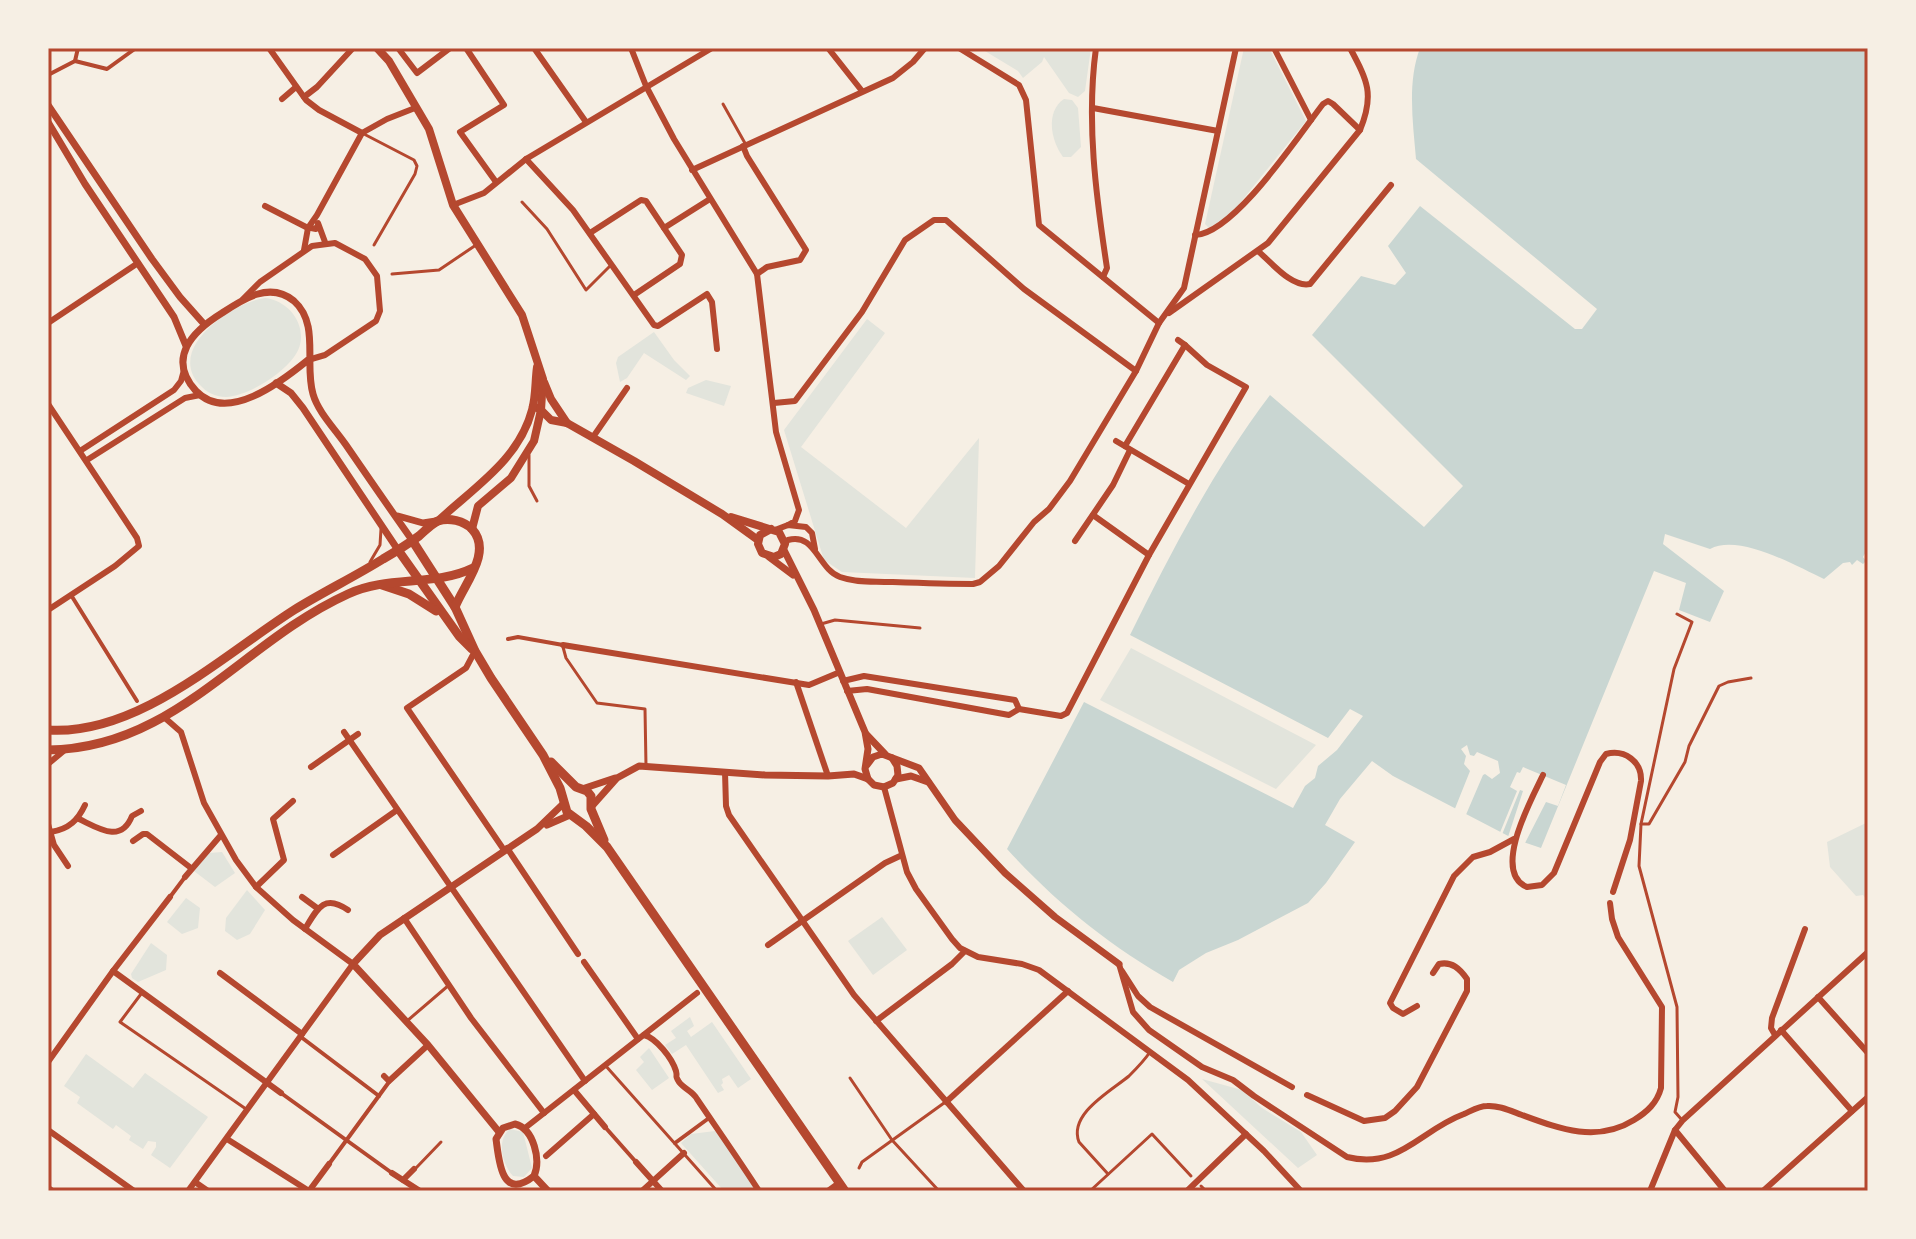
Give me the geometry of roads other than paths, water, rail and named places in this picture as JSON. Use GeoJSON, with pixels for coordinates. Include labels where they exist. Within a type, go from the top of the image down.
{"type":"FeatureCollection","features":[{"type":"Feature","properties":{"kind":"main road"},"geometry":{"type":"LineString","coordinates":[[377,48],[389,61],[432,136],[453,205],[522,315],[551,399],[567,423]]}},
{"type":"Feature","properties":{"kind":"main road"},"geometry":{"type":"LineString","coordinates":[[455,607],[479,559],[480,549],[472,529],[478,506],[511,478],[529,452],[538,428],[538,362]]}},
{"type":"Feature","properties":{"kind":"main road"},"geometry":{"type":"LineString","coordinates":[[48,730],[102,726],[142,710],[295,610],[398,550],[438,521],[502,462],[537,408],[543,379]]}},
{"type":"Feature","properties":{"kind":"main road"},"geometry":{"type":"LineString","coordinates":[[537,408],[551,420],[567,423],[593,437],[722,514],[758,540]]}},
{"type":"Feature","properties":{"kind":"main road"},"geometry":{"type":"LineString","coordinates":[[538,428],[551,420]]}},
{"type":"Feature","properties":{"kind":"main road"},"geometry":{"type":"LineString","coordinates":[[722,514],[773,529],[783,535],[785,547],[779,555],[769,557],[759,549],[758,540],[764,531],[773,529]]}},
{"type":"Feature","properties":{"kind":"main road"},"geometry":{"type":"LineString","coordinates":[[438,521],[452,520],[472,529]]}},
{"type":"Feature","properties":{"kind":"main road"},"geometry":{"type":"LineString","coordinates":[[412,540],[455,607],[475,651],[543,755],[572,816],[607,847],[842,1187]]}},
{"type":"Feature","properties":{"kind":"main road"},"geometry":{"type":"LineString","coordinates":[[398,550],[448,621],[475,651]]}},
{"type":"Feature","properties":{"kind":"main road"},"geometry":{"type":"LineString","coordinates":[[48,750],[106,743],[165,718],[321,608],[351,592],[378,584],[437,579],[473,568]]}},
{"type":"Feature","properties":{"kind":"main road"},"geometry":{"type":"LineString","coordinates":[[378,584],[422,600],[448,621]]}},
{"type":"Feature","properties":{"kind":"main road"},"geometry":{"type":"LineString","coordinates":[[543,755],[591,796],[607,847]]}},
{"type":"Feature","properties":{"kind":"main road"},"geometry":{"type":"LineString","coordinates":[[564,801],[566,793],[579,788]]}},
{"type":"Feature","properties":{"kind":"main road"},"geometry":{"type":"LineString","coordinates":[[572,816],[585,815],[592,807]]}},
{"type":"Feature","properties":{"kind":"street"},"geometry":{"type":"LineString","coordinates":[[75,61],[78,48]]}},
{"type":"Feature","properties":{"kind":"street"},"geometry":{"type":"LineString","coordinates":[[48,75],[75,61],[107,69],[136,48]]}},
{"type":"Feature","properties":{"kind":"street"},"geometry":{"type":"LineString","coordinates":[[269,48],[304,97],[319,110],[362,133]]}},
{"type":"Feature","properties":{"kind":"street"},"geometry":{"type":"LineString","coordinates":[[304,97],[353,48]]}},
{"type":"Feature","properties":{"kind":"street"},"geometry":{"type":"LineString","coordinates":[[398,48],[417,73],[450,48]]}},
{"type":"Feature","properties":{"kind":"street"},"geometry":{"type":"LineString","coordinates":[[466,48],[504,105],[460,132],[496,182]]}},
{"type":"Feature","properties":{"kind":"street"},"geometry":{"type":"LineString","coordinates":[[534,48],[586,122]]}},
{"type":"Feature","properties":{"kind":"street"},"geometry":{"type":"LineString","coordinates":[[631,48],[646,86],[692,170],[757,274],[776,432],[799,510],[795,521],[773,529]]}},
{"type":"Feature","properties":{"kind":"street"},"geometry":{"type":"LineString","coordinates":[[453,205],[484,193],[526,159],[712,48]]}},
{"type":"Feature","properties":{"kind":"street"},"geometry":{"type":"LineString","coordinates":[[828,48],[862,91]]}},
{"type":"Feature","properties":{"kind":"street"},"geometry":{"type":"LineString","coordinates":[[692,170],[901,73],[925,48]]}},
{"type":"Feature","properties":{"kind":"street"},"geometry":{"type":"LineString","coordinates":[[959,48],[1019,85],[1026,100],[1039,225],[1159,323]]}},
{"type":"Feature","properties":{"kind":"street"},"geometry":{"type":"LineString","coordinates":[[1096,48],[1093,161],[1107,268],[1103,277]]}},
{"type":"Feature","properties":{"kind":"street"},"geometry":{"type":"LineString","coordinates":[[868,779],[865,732],[785,547],[788,540],[800,538],[816,551],[829,571],[844,578],[939,584],[980,582],[999,566],[1070,481],[1136,371],[1159,323],[1184,288],[1236,48]]}},
{"type":"Feature","properties":{"kind":"street"},"geometry":{"type":"LineString","coordinates":[[1274,48],[1311,120]]}},
{"type":"Feature","properties":{"kind":"street"},"geometry":{"type":"LineString","coordinates":[[1166,315],[1259,252],[1360,130],[1367,113],[1369,96],[1366,79],[1350,48]]}},
{"type":"Feature","properties":{"kind":"street"},"geometry":{"type":"LineString","coordinates":[[282,99],[296,87]]}},
{"type":"Feature","properties":{"kind":"street"},"geometry":{"type":"LineString","coordinates":[[1195,235],[1208,232],[1237,213],[1328,101],[1360,130]]}},
{"type":"Feature","properties":{"kind":"street"},"geometry":{"type":"LineString","coordinates":[[48,105],[152,259],[204,324]]}},
{"type":"Feature","properties":{"kind":"street"},"geometry":{"type":"LineString","coordinates":[[186,346],[204,324],[241,301],[260,282],[299,257],[304,250],[308,228],[362,133],[415,108]]}},
{"type":"Feature","properties":{"kind":"street"},"geometry":{"type":"LineString","coordinates":[[1093,108],[1218,131]]}},
{"type":"Feature","properties":{"kind":"street"},"geometry":{"type":"LineString","coordinates":[[48,122],[174,317],[186,346],[184,370],[174,390],[80,451]]}},
{"type":"Feature","properties":{"kind":"street"},"geometry":{"type":"LineString","coordinates":[[744,145],[806,250],[800,260],[767,267],[757,274]]}},
{"type":"Feature","properties":{"kind":"street"},"geometry":{"type":"LineString","coordinates":[[526,159],[573,210],[654,325],[658,326],[707,294],[712,302],[717,349]]}},
{"type":"Feature","properties":{"kind":"street"},"geometry":{"type":"LineString","coordinates":[[1259,252],[1294,282],[1310,284],[1391,185]]}},
{"type":"Feature","properties":{"kind":"street"},"geometry":{"type":"LineString","coordinates":[[664,228],[710,199]]}},
{"type":"Feature","properties":{"kind":"street"},"geometry":{"type":"LineString","coordinates":[[590,233],[641,200],[646,201],[682,255],[680,264],[634,295]]}},
{"type":"Feature","properties":{"kind":"street"},"geometry":{"type":"LineString","coordinates":[[265,206],[308,228],[316,229],[318,225]]}},
{"type":"Feature","properties":{"kind":"street"},"geometry":{"type":"LineString","coordinates":[[317,215],[325,242]]}},
{"type":"Feature","properties":{"kind":"street"},"geometry":{"type":"LineString","coordinates":[[774,403],[795,401],[862,312],[905,240],[934,220],[946,220],[1024,289],[1136,371]]}},
{"type":"Feature","properties":{"kind":"street"},"geometry":{"type":"LineString","coordinates":[[184,370],[200,395],[214,403],[242,402],[308,360],[325,355],[376,321],[380,311],[377,276],[365,259],[345,247],[325,242],[304,250]]}},
{"type":"Feature","properties":{"kind":"street"},"geometry":{"type":"LineString","coordinates":[[51,321],[138,263]]}},
{"type":"Feature","properties":{"kind":"street"},"geometry":{"type":"LineString","coordinates":[[1184,288],[1201,291]]}},
{"type":"Feature","properties":{"kind":"street"},"geometry":{"type":"LineString","coordinates":[[241,301],[270,292],[291,299],[302,310],[309,329],[308,360],[316,402],[412,540]]}},
{"type":"Feature","properties":{"kind":"street"},"geometry":{"type":"LineString","coordinates":[[847,691],[867,689],[1009,715],[1019,709],[1061,716],[1067,713],[1149,555],[1246,387],[1207,365],[1178,340]]}},
{"type":"Feature","properties":{"kind":"street"},"geometry":{"type":"LineString","coordinates":[[1075,541],[1113,485],[1128,448],[1185,345]]}},
{"type":"Feature","properties":{"kind":"street"},"geometry":{"type":"LineString","coordinates":[[276,383],[291,393],[303,408],[398,550]]}},
{"type":"Feature","properties":{"kind":"street"},"geometry":{"type":"LineString","coordinates":[[593,437],[627,388]]}},
{"type":"Feature","properties":{"kind":"street"},"geometry":{"type":"LineString","coordinates":[[87,460],[185,398],[200,395]]}},
{"type":"Feature","properties":{"kind":"street"},"geometry":{"type":"LineString","coordinates":[[48,404],[137,538],[139,546],[48,610]]}},
{"type":"Feature","properties":{"kind":"street"},"geometry":{"type":"LineString","coordinates":[[1116,441],[1189,484]]}},
{"type":"Feature","properties":{"kind":"street"},"geometry":{"type":"LineString","coordinates":[[396,515],[423,523],[438,521]]}},
{"type":"Feature","properties":{"kind":"street"},"geometry":{"type":"LineString","coordinates":[[1093,515],[1149,555]]}},
{"type":"Feature","properties":{"kind":"street"},"geometry":{"type":"LineString","coordinates":[[788,525],[806,527],[812,533],[816,551]]}},
{"type":"Feature","properties":{"kind":"street"},"geometry":{"type":"LineString","coordinates":[[769,557],[798,579]]}},
{"type":"Feature","properties":{"kind":"street"},"geometry":{"type":"LineString","coordinates":[[71,595],[137,701]]}},
{"type":"Feature","properties":{"kind":"street"},"geometry":{"type":"LineString","coordinates":[[508,639],[518,637],[796,682],[818,683],[840,672]]}},
{"type":"Feature","properties":{"kind":"street"},"geometry":{"type":"LineString","coordinates":[[475,651],[466,668],[407,708],[578,954]]}},
{"type":"Feature","properties":{"kind":"street"},"geometry":{"type":"LineString","coordinates":[[843,681],[864,676],[1015,700],[1019,709]]}},
{"type":"Feature","properties":{"kind":"street"},"geometry":{"type":"LineString","coordinates":[[796,682],[828,776]]}},
{"type":"Feature","properties":{"kind":"street"},"geometry":{"type":"LineString","coordinates":[[165,718],[181,732],[199,789],[221,835],[256,887],[305,929],[353,964],[428,1045],[499,1132]]}},
{"type":"Feature","properties":{"kind":"street"},"geometry":{"type":"LineString","coordinates":[[344,732],[585,1081]]}},
{"type":"Feature","properties":{"kind":"street"},"geometry":{"type":"LineString","coordinates":[[865,732],[898,769],[896,779]]}},
{"type":"Feature","properties":{"kind":"street"},"geometry":{"type":"LineString","coordinates":[[311,767],[358,734]]}},
{"type":"Feature","properties":{"kind":"street"},"geometry":{"type":"LineString","coordinates":[[48,764],[66,749]]}},
{"type":"Feature","properties":{"kind":"street"},"geometry":{"type":"LineString","coordinates":[[1543,775],[1514,839],[1516,880],[1527,887],[1542,885],[1554,873],[1600,762],[1612,752],[1631,758],[1642,772],[1630,840],[1613,892]]}},
{"type":"Feature","properties":{"kind":"street"},"geometry":{"type":"LineString","coordinates":[[867,765],[873,757],[889,756],[919,768],[955,820],[1005,873],[1055,917],[1119,964],[1138,996],[1150,1007],[1292,1087]]}},
{"type":"Feature","properties":{"kind":"street"},"geometry":{"type":"LineString","coordinates":[[592,807],[617,778],[631,769],[646,766],[828,776],[854,774],[884,787],[896,779],[911,776],[933,785]]}},
{"type":"Feature","properties":{"kind":"street"},"geometry":{"type":"LineString","coordinates":[[725,772],[726,810],[854,995],[1024,1191]]}},
{"type":"Feature","properties":{"kind":"street"},"geometry":{"type":"LineString","coordinates":[[579,788],[617,778]]}},
{"type":"Feature","properties":{"kind":"street"},"geometry":{"type":"LineString","coordinates":[[884,787],[900,856],[916,889],[943,928],[965,951],[978,957],[1032,967],[1068,991],[1188,1080],[1301,1191]]}},
{"type":"Feature","properties":{"kind":"street"},"geometry":{"type":"LineString","coordinates":[[256,887],[284,860],[273,819],[293,801]]}},
{"type":"Feature","properties":{"kind":"street"},"geometry":{"type":"LineString","coordinates":[[537,829],[564,801]]}},
{"type":"Feature","properties":{"kind":"street"},"geometry":{"type":"LineString","coordinates":[[51,832],[59,831],[79,819],[85,805]]}},
{"type":"Feature","properties":{"kind":"street"},"geometry":{"type":"LineString","coordinates":[[333,855],[397,810]]}},
{"type":"Feature","properties":{"kind":"street"},"geometry":{"type":"LineString","coordinates":[[79,819],[109,834],[116,833],[141,811]]}},
{"type":"Feature","properties":{"kind":"street"},"geometry":{"type":"LineString","coordinates":[[188,1191],[353,964],[374,941],[537,829],[572,816]]}},
{"type":"Feature","properties":{"kind":"street"},"geometry":{"type":"LineString","coordinates":[[48,824],[54,845],[68,866]]}},
{"type":"Feature","properties":{"kind":"street"},"geometry":{"type":"LineString","coordinates":[[133,841],[147,834],[191,868]]}},
{"type":"Feature","properties":{"kind":"street"},"geometry":{"type":"LineString","coordinates":[[48,1062],[191,868],[221,835]]}},
{"type":"Feature","properties":{"kind":"street"},"geometry":{"type":"LineString","coordinates":[[1417,1006],[1403,1014],[1390,1003],[1454,876],[1473,857],[1514,839]]}},
{"type":"Feature","properties":{"kind":"street"},"geometry":{"type":"LineString","coordinates":[[768,945],[885,863],[900,856]]}},
{"type":"Feature","properties":{"kind":"street"},"geometry":{"type":"LineString","coordinates":[[302,897],[317,908]]}},
{"type":"Feature","properties":{"kind":"street"},"geometry":{"type":"LineString","coordinates":[[305,929],[317,908],[336,903],[348,910]]}},
{"type":"Feature","properties":{"kind":"street"},"geometry":{"type":"LineString","coordinates":[[1119,964],[1133,1012],[1149,1030],[1202,1067],[1233,1080],[1347,1157],[1361,1161],[1382,1160],[1399,1154],[1448,1120],[1485,1105],[1501,1107],[1586,1135],[1631,1122],[1658,1099],[1661,1088],[1662,1007],[1618,937],[1610,903]]}},
{"type":"Feature","properties":{"kind":"street"},"geometry":{"type":"LineString","coordinates":[[404,918],[449,985],[544,1113]]}},
{"type":"Feature","properties":{"kind":"street"},"geometry":{"type":"LineString","coordinates":[[1805,929],[1771,1028],[1852,1111]]}},
{"type":"Feature","properties":{"kind":"street"},"geometry":{"type":"LineString","coordinates":[[876,1021],[965,951]]}},
{"type":"Feature","properties":{"kind":"street"},"geometry":{"type":"LineString","coordinates":[[1650,1191],[1675,1130],[1683,1120],[1868,952]]}},
{"type":"Feature","properties":{"kind":"street"},"geometry":{"type":"LineString","coordinates":[[584,962],[641,1037]]}},
{"type":"Feature","properties":{"kind":"street"},"geometry":{"type":"LineString","coordinates":[[1307,1095],[1364,1121],[1385,1118],[1402,1106],[1417,1087],[1467,991],[1467,979],[1455,966],[1439,964],[1433,973]]}},
{"type":"Feature","properties":{"kind":"street"},"geometry":{"type":"LineString","coordinates":[[113,971],[420,1191]]}},
{"type":"Feature","properties":{"kind":"street"},"geometry":{"type":"LineString","coordinates":[[220,973],[379,1096]]}},
{"type":"Feature","properties":{"kind":"street"},"geometry":{"type":"LineString","coordinates":[[220,987],[228,978]]}},
{"type":"Feature","properties":{"kind":"street"},"geometry":{"type":"LineString","coordinates":[[946,1102],[1068,991]]}},
{"type":"Feature","properties":{"kind":"street"},"geometry":{"type":"LineString","coordinates":[[525,1128],[697,993]]}},
{"type":"Feature","properties":{"kind":"street"},"geometry":{"type":"LineString","coordinates":[[1818,997],[1868,1053]]}},
{"type":"Feature","properties":{"kind":"street"},"geometry":{"type":"LineString","coordinates":[[641,1037],[650,1036],[662,1049],[676,1070],[678,1081],[693,1094],[737,1154],[759,1191]]}},
{"type":"Feature","properties":{"kind":"street"},"geometry":{"type":"LineString","coordinates":[[227,1139],[309,1191],[379,1096],[387,1079],[428,1045]]}},
{"type":"Feature","properties":{"kind":"street"},"geometry":{"type":"LineString","coordinates":[[574,1090],[662,1191]]}},
{"type":"Feature","properties":{"kind":"street"},"geometry":{"type":"LineString","coordinates":[[1763,1191],[1868,1097]]}},
{"type":"Feature","properties":{"kind":"street"},"geometry":{"type":"LineString","coordinates":[[546,1156],[594,1114]]}},
{"type":"Feature","properties":{"kind":"street"},"geometry":{"type":"LineString","coordinates":[[675,1143],[709,1118]]}},
{"type":"Feature","properties":{"kind":"street"},"geometry":{"type":"LineString","coordinates":[[515,1124],[525,1128],[534,1146],[534,1176],[521,1184],[508,1181],[500,1169],[496,1139],[499,1132],[515,1124]]}},
{"type":"Feature","properties":{"kind":"street"},"geometry":{"type":"LineString","coordinates":[[48,1130],[134,1191]]}},
{"type":"Feature","properties":{"kind":"street"},"geometry":{"type":"LineString","coordinates":[[1675,1130],[1725,1191]]}},
{"type":"Feature","properties":{"kind":"street"},"geometry":{"type":"LineString","coordinates":[[1187,1191],[1246,1134]]}},
{"type":"Feature","properties":{"kind":"street"},"geometry":{"type":"LineString","coordinates":[[642,1191],[684,1153]]}},
{"type":"Feature","properties":{"kind":"street"},"geometry":{"type":"LineString","coordinates":[[403,1180],[414,1169]]}},
{"type":"Feature","properties":{"kind":"street"},"geometry":{"type":"LineString","coordinates":[[534,1176],[548,1191]]}},
{"type":"Feature","properties":{"kind":"street"},"geometry":{"type":"LineString","coordinates":[[503,1190],[508,1181]]}},
{"type":"Feature","properties":{"kind":"street"},"geometry":{"type":"LineString","coordinates":[[195,1182],[208,1191]]}},
{"type":"Feature","properties":{"kind":"street"},"geometry":{"type":"LineString","coordinates":[[828,1191],[842,1187]]}},
{"type":"Feature","properties":{"kind":"lane"},"geometry":{"type":"LineString","coordinates":[[723,104],[744,145]]}},
{"type":"Feature","properties":{"kind":"lane"},"geometry":{"type":"LineString","coordinates":[[362,133],[414,160],[417,166],[374,245]]}},
{"type":"Feature","properties":{"kind":"lane"},"geometry":{"type":"LineString","coordinates":[[522,202],[547,229],[586,290],[612,264]]}},
{"type":"Feature","properties":{"kind":"lane"},"geometry":{"type":"LineString","coordinates":[[392,274],[439,270],[477,245]]}},
{"type":"Feature","properties":{"kind":"lane"},"geometry":{"type":"LineString","coordinates":[[529,452],[529,486],[537,501]]}},
{"type":"Feature","properties":{"kind":"lane"},"geometry":{"type":"LineString","coordinates":[[366,569],[380,545],[381,524]]}},
{"type":"Feature","properties":{"kind":"lane"},"geometry":{"type":"LineString","coordinates":[[1677,614],[1692,622],[1671,680],[1641,824],[1639,866],[1677,1007],[1678,1097],[1675,1112],[1683,1120]]}},
{"type":"Feature","properties":{"kind":"lane"},"geometry":{"type":"LineString","coordinates":[[820,624],[835,620],[920,628]]}},
{"type":"Feature","properties":{"kind":"lane"},"geometry":{"type":"LineString","coordinates":[[563,645],[566,658],[600,705],[645,709],[646,766]]}},
{"type":"Feature","properties":{"kind":"lane"},"geometry":{"type":"LineString","coordinates":[[1641,824],[1649,824],[1685,762],[1689,746],[1719,686],[1751,678]]}},
{"type":"Feature","properties":{"kind":"lane"},"geometry":{"type":"LineString","coordinates":[[407,1021],[449,985]]}},
{"type":"Feature","properties":{"kind":"lane"},"geometry":{"type":"LineString","coordinates":[[141,994],[120,1022],[247,1110]]}},
{"type":"Feature","properties":{"kind":"lane"},"geometry":{"type":"LineString","coordinates":[[1108,1174],[1079,1142],[1076,1136],[1078,1124],[1091,1107],[1140,1066],[1150,1052]]}},
{"type":"Feature","properties":{"kind":"lane"},"geometry":{"type":"LineString","coordinates":[[605,1065],[717,1191]]}},
{"type":"Feature","properties":{"kind":"lane"},"geometry":{"type":"LineString","coordinates":[[850,1078],[892,1140],[939,1191]]}},
{"type":"Feature","properties":{"kind":"lane"},"geometry":{"type":"LineString","coordinates":[[859,1168],[862,1162],[946,1102]]}},
{"type":"Feature","properties":{"kind":"lane"},"geometry":{"type":"LineString","coordinates":[[1090,1191],[1152,1134],[1191,1176]]}},
{"type":"Feature","properties":{"kind":"lane"},"geometry":{"type":"LineString","coordinates":[[414,1169],[441,1142]]}},
{"type":"Feature","properties":{"kind":"lane"},"geometry":{"type":"LineString","coordinates":[[48,1186],[55,1191]]}},
{"type":"Feature","properties":{"kind":"lane"},"geometry":{"type":"LineString","coordinates":[[1201,1186],[1206,1191]]}}]}
